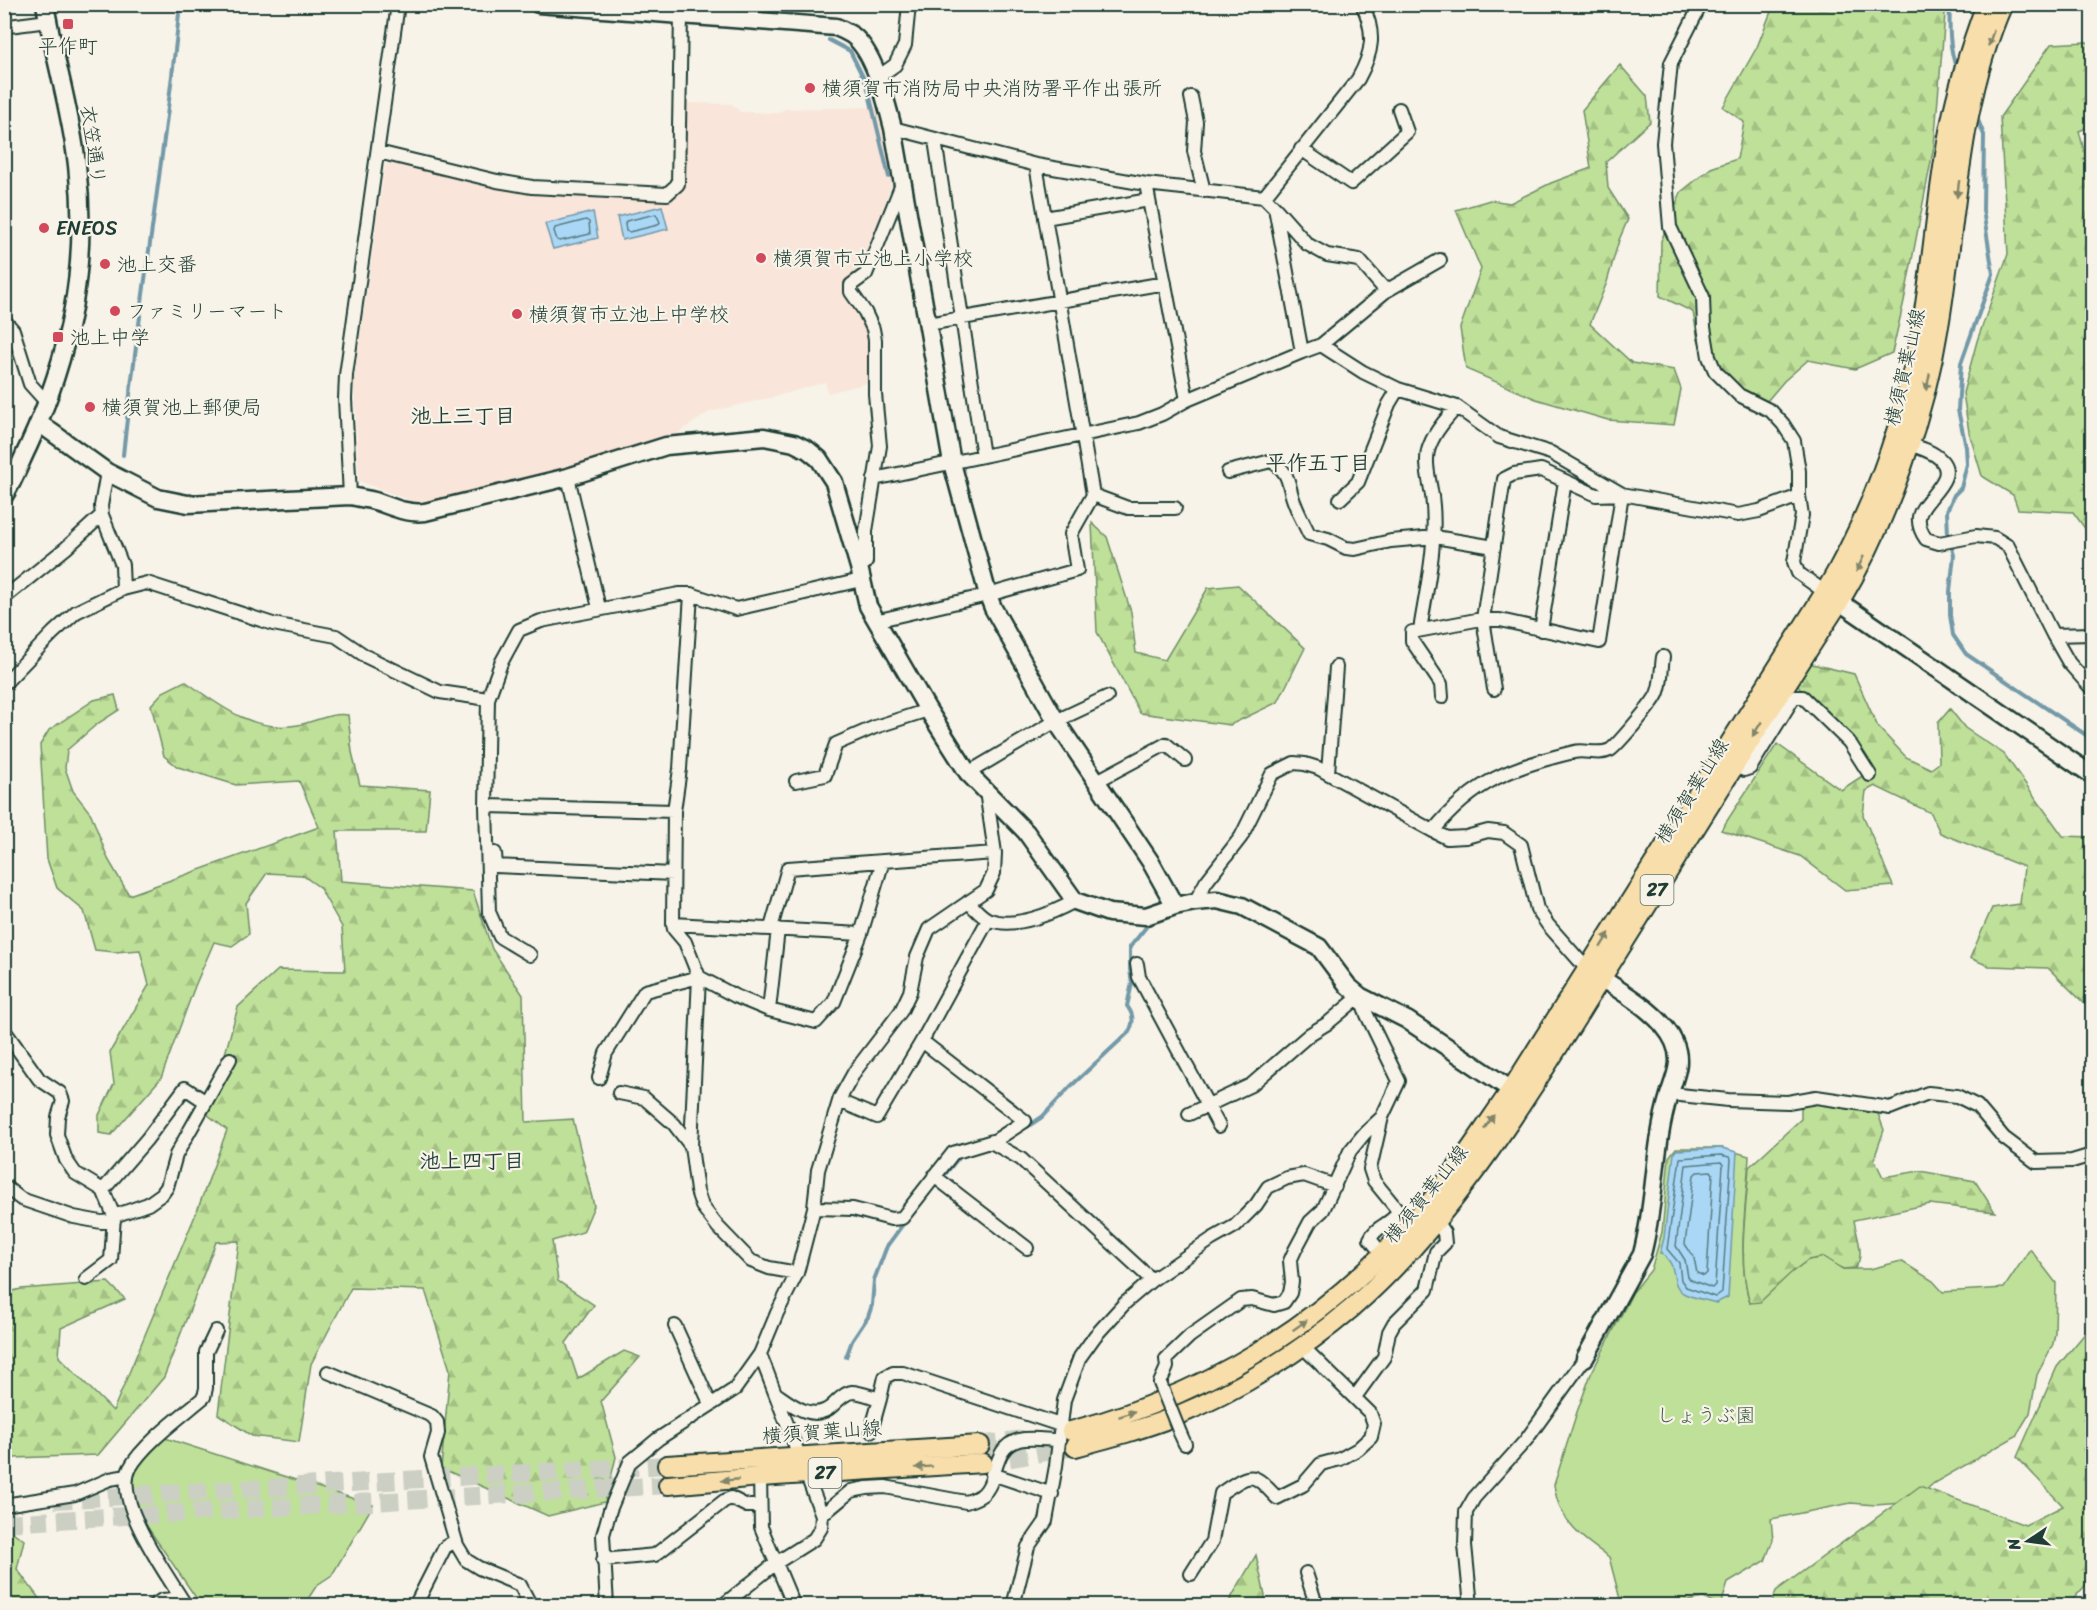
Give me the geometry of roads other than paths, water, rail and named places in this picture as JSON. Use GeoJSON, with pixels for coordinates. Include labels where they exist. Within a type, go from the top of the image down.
{"type":"FeatureCollection","features":[{"type":"Feature","properties":{"kind":"main road","name":"横須賀葉山線"},"geometry":{"type":"LineString","coordinates":[[1066,1436],[1135,1430],[1178,1415],[1267,1370],[1350,1310],[1391,1272],[1436,1221],[1833,596],[1853,579],[1883,514],[1901,442],[1922,323],[1952,116],[1968,55],[1986,4]]}},
{"type":"Feature","properties":{"kind":"main road","name":"横須賀葉山線"},"geometry":{"type":"LineString","coordinates":[[1901,442],[1927,388],[1940,321],[1966,131],[1979,72],[2003,4]]}},
{"type":"Feature","properties":{"kind":"main road","name":"横須賀葉山線"},"geometry":{"type":"LineString","coordinates":[[1066,1436],[1188,1391],[1270,1346],[1317,1313],[1355,1282],[1425,1209],[1518,1095]]}},
{"type":"Feature","properties":{"kind":"main road","name":"横須賀葉山線"},"geometry":{"type":"LineString","coordinates":[[667,1465],[799,1456],[985,1461]]}},
{"type":"Feature","properties":{"kind":"main road","name":"横須賀葉山線"},"geometry":{"type":"LineString","coordinates":[[668,1485],[985,1461]]}},
{"type":"Feature","properties":{"kind":"street"},"geometry":{"type":"LineString","coordinates":[[350,496],[346,375],[398,4]]}},
{"type":"Feature","properties":{"kind":"street"},"geometry":{"type":"LineString","coordinates":[[538,4],[836,27],[854,36],[866,51],[878,77],[893,128],[952,463],[988,595],[1056,721],[1150,861],[1175,906]]}},
{"type":"Feature","properties":{"kind":"street"},"geometry":{"type":"LineString","coordinates":[[878,77],[895,65],[905,45],[909,4]]}},
{"type":"Feature","properties":{"kind":"street"},"geometry":{"type":"LineString","coordinates":[[1264,197],[1358,79],[1371,52],[1371,32],[1362,4]]}},
{"type":"Feature","properties":{"kind":"street"},"geometry":{"type":"LineString","coordinates":[[1701,4],[1671,63],[1662,143],[1670,227],[1703,297],[1704,327],[1709,357],[1715,371],[1739,395],[1771,411],[1784,424],[1794,441],[1803,515],[1794,562],[1798,573],[2092,775]]}},
{"type":"Feature","properties":{"kind":"street"},"geometry":{"type":"LineString","coordinates":[[4,24],[9,26],[46,13]]}},
{"type":"Feature","properties":{"kind":"street","name":"衣笠通り"},"geometry":{"type":"LineString","coordinates":[[4,496],[55,385],[70,323],[79,271],[81,237],[77,165],[72,128],[46,13]]}},
{"type":"Feature","properties":{"kind":"street"},"geometry":{"type":"LineString","coordinates":[[378,152],[497,181],[532,187],[667,194],[678,184],[681,15]]}},
{"type":"Feature","properties":{"kind":"street"},"geometry":{"type":"LineString","coordinates":[[1191,97],[1196,122],[1194,151],[1204,191]]}},
{"type":"Feature","properties":{"kind":"street"},"geometry":{"type":"LineString","coordinates":[[1301,149],[1351,183],[1407,132],[1399,109]]}},
{"type":"Feature","properties":{"kind":"street"},"geometry":{"type":"LineString","coordinates":[[893,128],[1036,165],[1146,184],[1264,197],[1307,243],[1327,255],[1359,260],[1386,291]]}},
{"type":"Feature","properties":{"kind":"street"},"geometry":{"type":"LineString","coordinates":[[935,140],[983,456]]}},
{"type":"Feature","properties":{"kind":"street"},"geometry":{"type":"LineString","coordinates":[[875,621],[988,595],[1077,570],[1071,534],[1093,495],[1036,165]]}},
{"type":"Feature","properties":{"kind":"street"},"geometry":{"type":"LineString","coordinates":[[530,955],[500,937],[489,912],[486,806],[488,699],[501,663],[519,630],[541,621],[679,594],[691,594],[736,609],[860,574],[866,562],[866,531],[880,446],[875,394],[875,340],[873,329],[865,312],[851,292],[851,285],[866,274],[903,182]]}},
{"type":"Feature","properties":{"kind":"street"},"geometry":{"type":"LineString","coordinates":[[1146,184],[1187,400]]}},
{"type":"Feature","properties":{"kind":"street"},"geometry":{"type":"LineString","coordinates":[[1045,218],[1149,200]]}},
{"type":"Feature","properties":{"kind":"street"},"geometry":{"type":"LineString","coordinates":[[1275,208],[1302,352]]}},
{"type":"Feature","properties":{"kind":"street"},"geometry":{"type":"LineString","coordinates":[[874,479],[1139,423],[1162,414],[1187,400],[1321,345],[1386,291],[1440,260]]}},
{"type":"Feature","properties":{"kind":"street"},"geometry":{"type":"LineString","coordinates":[[928,324],[1164,283]]}},
{"type":"Feature","properties":{"kind":"street"},"geometry":{"type":"LineString","coordinates":[[4,320],[13,330],[30,384],[48,404]]}},
{"type":"Feature","properties":{"kind":"street"},"geometry":{"type":"LineString","coordinates":[[1321,345],[1363,372],[1398,389],[1457,408],[1499,437],[1551,453],[1622,494]]}},
{"type":"Feature","properties":{"kind":"street"},"geometry":{"type":"LineString","coordinates":[[1340,499],[1358,482],[1389,404],[1398,389]]}},
{"type":"Feature","properties":{"kind":"street"},"geometry":{"type":"LineString","coordinates":[[1420,630],[1435,537],[1434,507],[1427,460],[1429,446],[1457,408]]}},
{"type":"Feature","properties":{"kind":"street"},"geometry":{"type":"LineString","coordinates":[[39,423],[107,472],[158,498],[188,504],[350,496],[376,501],[412,513],[568,477],[666,446],[764,437],[794,443],[819,459],[834,482],[868,606],[928,710],[968,773],[1026,832],[1076,901],[1109,913],[1146,916],[1195,902],[1217,900],[1242,906],[1319,947],[1348,986],[1360,996],[1407,1020],[1518,1095]]}},
{"type":"Feature","properties":{"kind":"street"},"geometry":{"type":"LineString","coordinates":[[1901,442],[1931,453],[1941,459],[1947,468],[1945,479],[1919,515],[1919,529],[1926,539],[1938,543],[1976,536],[1995,538],[2008,546],[2069,663],[2092,690]]}},
{"type":"Feature","properties":{"kind":"street"},"geometry":{"type":"LineString","coordinates":[[1228,472],[1271,460],[1278,465],[1289,481],[1294,503],[1309,534],[1328,539],[1346,549],[1392,540],[1435,537],[1494,547]]}},
{"type":"Feature","properties":{"kind":"street"},"geometry":{"type":"LineString","coordinates":[[1494,689],[1483,620],[1504,479],[1514,474],[1541,470],[1596,495],[1622,494],[1738,515],[1759,512],[1799,496]]}},
{"type":"Feature","properties":{"kind":"street"},"geometry":{"type":"LineString","coordinates":[[107,472],[101,506],[102,515],[122,565],[123,589]]}},
{"type":"Feature","properties":{"kind":"street"},"geometry":{"type":"LineString","coordinates":[[568,477],[599,609]]}},
{"type":"Feature","properties":{"kind":"street"},"geometry":{"type":"LineString","coordinates":[[1541,630],[1565,481]]}},
{"type":"Feature","properties":{"kind":"street"},"geometry":{"type":"LineString","coordinates":[[1442,697],[1441,684],[1412,640],[1412,632],[1483,620],[1500,620],[1599,642],[1622,494]]}},
{"type":"Feature","properties":{"kind":"street"},"geometry":{"type":"LineString","coordinates":[[1093,495],[1128,508],[1175,508]]}},
{"type":"Feature","properties":{"kind":"street"},"geometry":{"type":"LineString","coordinates":[[4,598],[66,548],[102,515]]}},
{"type":"Feature","properties":{"kind":"street"},"geometry":{"type":"LineString","coordinates":[[4,684],[76,612],[123,589],[147,583],[263,621],[336,636],[367,657],[440,692],[488,699]]}},
{"type":"Feature","properties":{"kind":"street"},"geometry":{"type":"LineString","coordinates":[[691,594],[680,769],[674,811],[673,924],[674,929],[685,942],[699,977],[691,1146],[698,1191],[702,1206],[718,1227],[751,1261],[769,1268],[797,1273]]}},
{"type":"Feature","properties":{"kind":"street"},"geometry":{"type":"LineString","coordinates":[[2053,634],[2092,634]]}},
{"type":"Feature","properties":{"kind":"street"},"geometry":{"type":"LineString","coordinates":[[1433,831],[1451,808],[1477,787],[1504,772],[1577,751],[1596,753],[1611,750],[1657,697],[1663,657]]}},
{"type":"Feature","properties":{"kind":"street"},"geometry":{"type":"LineString","coordinates":[[1328,773],[1336,667]]}},
{"type":"Feature","properties":{"kind":"street"},"geometry":{"type":"LineString","coordinates":[[968,773],[1056,721],[1107,697]]}},
{"type":"Feature","properties":{"kind":"street"},"geometry":{"type":"LineString","coordinates":[[1728,759],[1744,770],[1750,768],[1794,697],[1803,697],[1849,742],[1870,776]]}},
{"type":"Feature","properties":{"kind":"street"},"geometry":{"type":"LineString","coordinates":[[796,780],[825,775],[836,744],[875,727],[928,710]]}},
{"type":"Feature","properties":{"kind":"street"},"geometry":{"type":"LineString","coordinates":[[1096,781],[1166,744],[1185,760]]}},
{"type":"Feature","properties":{"kind":"street"},"geometry":{"type":"LineString","coordinates":[[1195,902],[1206,882],[1241,837],[1272,774],[1294,763],[1305,764],[1328,773],[1447,838],[1466,837],[1488,831],[1504,833],[1521,845],[1537,909],[1548,925],[1594,974],[1663,1023],[1673,1040],[1678,1053],[1679,1070],[1670,1094],[1658,1141],[1647,1235],[1642,1254],[1585,1358],[1526,1440],[1474,1498],[1466,1512],[1465,1545],[1472,1605]]}},
{"type":"Feature","properties":{"kind":"street"},"geometry":{"type":"LineString","coordinates":[[607,1605],[603,1536],[610,1510],[630,1462],[658,1439],[710,1403],[735,1389],[760,1354],[777,1312],[797,1273],[814,1208],[818,1170],[839,1101],[855,1071],[901,1011],[910,992],[917,957],[929,929],[986,890],[994,873],[995,853],[986,791]]}},
{"type":"Feature","properties":{"kind":"street"},"geometry":{"type":"LineString","coordinates":[[486,806],[674,811]]}},
{"type":"Feature","properties":{"kind":"street"},"geometry":{"type":"LineString","coordinates":[[487,845],[495,845],[496,866],[673,874]]}},
{"type":"Feature","properties":{"kind":"street"},"geometry":{"type":"LineString","coordinates":[[769,1010],[774,928],[788,868],[995,853]]}},
{"type":"Feature","properties":{"kind":"street"},"geometry":{"type":"LineString","coordinates":[[598,1078],[606,1053],[645,991],[699,977],[735,996],[769,1010],[816,1022],[834,1002],[861,934],[883,861]]}},
{"type":"Feature","properties":{"kind":"street"},"geometry":{"type":"LineString","coordinates":[[968,902],[988,920],[1032,919],[1055,912],[1076,901]]}},
{"type":"Feature","properties":{"kind":"street"},"geometry":{"type":"LineString","coordinates":[[839,1101],[877,1117],[922,1041],[988,920]]}},
{"type":"Feature","properties":{"kind":"street"},"geometry":{"type":"LineString","coordinates":[[673,924],[861,934]]}},
{"type":"Feature","properties":{"kind":"street"},"geometry":{"type":"LineString","coordinates":[[1137,964],[1139,977],[1219,1126]]}},
{"type":"Feature","properties":{"kind":"street"},"geometry":{"type":"LineString","coordinates":[[1189,1114],[1251,1085],[1310,1034],[1328,1023],[1360,996]]}},
{"type":"Feature","properties":{"kind":"street"},"geometry":{"type":"LineString","coordinates":[[1360,996],[1367,1016],[1399,1082],[1382,1117],[1370,1168],[1374,1181],[1396,1208],[1397,1214],[1393,1219],[1374,1230],[1370,1239],[1382,1254]]}},
{"type":"Feature","properties":{"kind":"street"},"geometry":{"type":"LineString","coordinates":[[4,1030],[39,1080],[60,1093],[63,1101],[58,1116],[57,1135],[66,1160],[75,1173],[103,1190],[114,1219],[111,1260],[86,1279]]}},
{"type":"Feature","properties":{"kind":"street"},"geometry":{"type":"LineString","coordinates":[[814,1208],[853,1209],[891,1219],[902,1218],[953,1153],[991,1142],[1025,1121],[922,1041]]}},
{"type":"Feature","properties":{"kind":"street"},"geometry":{"type":"LineString","coordinates":[[4,1186],[21,1199],[74,1217],[100,1222],[114,1219],[147,1204],[162,1194],[167,1187],[176,1155],[230,1059]]}},
{"type":"Feature","properties":{"kind":"street"},"geometry":{"type":"LineString","coordinates":[[103,1190],[147,1139],[185,1088],[206,1102]]}},
{"type":"Feature","properties":{"kind":"street"},"geometry":{"type":"LineString","coordinates":[[619,1093],[644,1098],[674,1124],[691,1146]]}},
{"type":"Feature","properties":{"kind":"street"},"geometry":{"type":"LineString","coordinates":[[1670,1094],[1728,1100],[1788,1102],[1816,1097],[1890,1108],[1928,1093],[1957,1096],[1977,1106],[2004,1138],[2036,1162],[2072,1161],[2092,1155]]}},
{"type":"Feature","properties":{"kind":"street"},"geometry":{"type":"LineString","coordinates":[[1182,1438],[1160,1383],[1167,1368],[1166,1359],[1190,1336],[1241,1300],[1252,1299],[1274,1305],[1284,1302],[1290,1293],[1292,1282],[1290,1261],[1295,1250],[1310,1222],[1323,1209],[1350,1151],[1382,1117]]}},
{"type":"Feature","properties":{"kind":"street"},"geometry":{"type":"LineString","coordinates":[[991,1142],[1021,1159],[1152,1280]]}},
{"type":"Feature","properties":{"kind":"street"},"geometry":{"type":"LineString","coordinates":[[1013,1605],[1028,1547],[1046,1521],[1066,1436],[1064,1400],[1084,1351],[1095,1336],[1125,1303],[1152,1280],[1235,1226],[1256,1205],[1268,1187],[1304,1175],[1335,1186]]}},
{"type":"Feature","properties":{"kind":"street"},"geometry":{"type":"LineString","coordinates":[[934,1176],[1027,1248]]}},
{"type":"Feature","properties":{"kind":"street"},"geometry":{"type":"LineString","coordinates":[[1355,1397],[1384,1357],[1389,1332],[1394,1323],[1427,1290],[1436,1252],[1445,1243],[1444,1233],[1436,1221]]}},
{"type":"Feature","properties":{"kind":"street"},"geometry":{"type":"LineString","coordinates":[[675,1326],[710,1403]]}},
{"type":"Feature","properties":{"kind":"street"},"geometry":{"type":"LineString","coordinates":[[186,1605],[137,1524],[130,1508],[127,1476],[130,1467],[147,1448],[204,1397],[206,1352],[216,1331]]}},
{"type":"Feature","properties":{"kind":"street"},"geometry":{"type":"LineString","coordinates":[[1191,1574],[1212,1541],[1221,1493],[1239,1481],[1251,1477],[1260,1480],[1277,1498],[1303,1485],[1321,1464],[1340,1459],[1358,1449],[1371,1437],[1374,1424],[1370,1413],[1302,1346]]}},
{"type":"Feature","properties":{"kind":"street"},"geometry":{"type":"LineString","coordinates":[[722,1605],[776,1563],[814,1539],[821,1528],[822,1515],[760,1354]]}},
{"type":"Feature","properties":{"kind":"street"},"geometry":{"type":"LineString","coordinates":[[328,1372],[432,1416],[437,1422],[438,1433],[431,1457],[455,1540],[466,1560],[520,1585],[531,1605]]}},
{"type":"Feature","properties":{"kind":"street"},"geometry":{"type":"LineString","coordinates":[[871,1431],[885,1377],[903,1372],[1066,1436]]}},
{"type":"Feature","properties":{"kind":"street"},"geometry":{"type":"LineString","coordinates":[[774,1392],[801,1411],[814,1412],[828,1409],[839,1398],[852,1392],[880,1399]]}},
{"type":"Feature","properties":{"kind":"street"},"geometry":{"type":"LineString","coordinates":[[985,1461],[999,1457],[1007,1447],[1019,1440],[1066,1436]]}},
{"type":"Feature","properties":{"kind":"street"},"geometry":{"type":"LineString","coordinates":[[985,1461],[1052,1494]]}},
{"type":"Feature","properties":{"kind":"street"},"geometry":{"type":"LineString","coordinates":[[822,1515],[851,1491],[867,1488],[885,1487],[966,1502],[985,1493],[985,1461]]}},
{"type":"Feature","properties":{"kind":"street"},"geometry":{"type":"LineString","coordinates":[[4,1505],[75,1494],[110,1479],[127,1476]]}},
{"type":"Feature","properties":{"kind":"street"},"geometry":{"type":"LineString","coordinates":[[760,1477],[761,1527],[794,1605]]}},
{"type":"Feature","properties":{"kind":"street"},"geometry":{"type":"LineString","coordinates":[[603,1560],[655,1555],[724,1501],[731,1498],[747,1506],[760,1506]]}},
{"type":"Feature","properties":{"kind":"street"},"geometry":{"type":"LineString","coordinates":[[415,1605],[445,1546],[455,1540]]}},
{"type":"Feature","properties":{"kind":"street"},"geometry":{"type":"LineString","coordinates":[[1306,1573],[1315,1601],[1314,1605]]}},
{"type":"Feature","properties":{"kind":"street"},"geometry":{"type":"LineString","coordinates":[[153,1605],[162,1600],[173,1599],[178,1605]]}},
{"type":"Feature","properties":{"kind":"water"},"geometry":{"type":"Polygon","coordinates":[[[662,206],[668,229],[622,240],[617,217],[662,206]]]}},
{"type":"Feature","properties":{"kind":"water"},"geometry":{"type":"Polygon","coordinates":[[[593,212],[598,238],[553,249],[545,224],[593,212]]]}},
{"type":"Feature","properties":{"kind":"water"},"geometry":{"type":"Polygon","coordinates":[[[1722,1148],[1737,1152],[1728,1297],[1716,1303],[1683,1293],[1676,1284],[1673,1268],[1660,1253],[1664,1238],[1674,1153],[1676,1150],[1722,1148]]]}},
{"type":"Feature","properties":{"kind":"waterway"},"geometry":{"type":"LineString","coordinates":[[123,455],[180,4]]}},
{"type":"Feature","properties":{"kind":"waterway"},"geometry":{"type":"LineString","coordinates":[[1950,4],[1950,38],[1957,70]]}},
{"type":"Feature","properties":{"kind":"waterway"},"geometry":{"type":"LineString","coordinates":[[829,40],[850,51],[867,85],[889,177]]}},
{"type":"Feature","properties":{"kind":"waterway"},"geometry":{"type":"LineString","coordinates":[[1976,115],[1984,135],[1983,210],[1993,274],[1961,363],[1958,410],[1966,447],[1967,464],[1961,488],[1954,495],[1947,511],[1948,535],[1954,555],[1950,591],[1953,635],[1966,654],[2092,739]]}},
{"type":"Feature","properties":{"kind":"waterway"},"geometry":{"type":"LineString","coordinates":[[1027,1127],[1042,1117],[1070,1087],[1129,1032],[1132,1025],[1131,1012],[1127,1006],[1132,983],[1130,947],[1151,921]]}},
{"type":"Feature","properties":{"kind":"waterway"},"geometry":{"type":"LineString","coordinates":[[942,1178],[960,1156]]}},
{"type":"Feature","properties":{"kind":"waterway"},"geometry":{"type":"LineString","coordinates":[[846,1357],[852,1341],[868,1317],[872,1305],[874,1280],[887,1246],[906,1220]]}},
{"type":"Feature","properties":{"kind":"tunnel"},"geometry":{"type":"LineString","coordinates":[[980,1445],[1029,1438]]}},
{"type":"Feature","properties":{"kind":"tunnel"},"geometry":{"type":"LineString","coordinates":[[983,1463],[1075,1447]]}},
{"type":"Feature","properties":{"kind":"tunnel"},"geometry":{"type":"LineString","coordinates":[[54,1500],[667,1465]]}},
{"type":"Feature","properties":{"kind":"tunnel"},"geometry":{"type":"LineString","coordinates":[[4,1523],[668,1485]]}},
{"type":"Feature","properties":{"kind":"place","name":"平作町"},"geometry":{"type":"Point","coordinates":[68,24]}},
{"type":"Feature","properties":{"kind":"place","name":"横須賀市消防局中央消防署平作出張所"},"geometry":{"type":"Point","coordinates":[810,88]}},
{"type":"Feature","properties":{"kind":"place","name":"ENEOS"},"geometry":{"type":"Point","coordinates":[44,228]}},
{"type":"Feature","properties":{"kind":"place","name":"横須賀市立池上小学校"},"geometry":{"type":"Point","coordinates":[761,258]}},
{"type":"Feature","properties":{"kind":"place","name":"池上交番"},"geometry":{"type":"Point","coordinates":[105,264]}},
{"type":"Feature","properties":{"kind":"place","name":"ファミリーマート"},"geometry":{"type":"Point","coordinates":[115,311]}},
{"type":"Feature","properties":{"kind":"place","name":"横須賀市立池上中学校"},"geometry":{"type":"Point","coordinates":[517,314]}},
{"type":"Feature","properties":{"kind":"place","name":"池上中学"},"geometry":{"type":"Point","coordinates":[58,337]}},
{"type":"Feature","properties":{"kind":"place","name":"横須賀池上郵便局"},"geometry":{"type":"Point","coordinates":[90,407]}},
{"type":"Feature","properties":{"kind":"district","name":"池上三丁目"},"geometry":{"type":"Point","coordinates":[463,416]}},
{"type":"Feature","properties":{"kind":"district","name":"平作五丁目"},"geometry":{"type":"Point","coordinates":[1318,463]}},
{"type":"Feature","properties":{"kind":"district","name":"池上四丁目"},"geometry":{"type":"Point","coordinates":[472,1161]}},
{"type":"Feature","properties":{"kind":"park label","name":"しょうぶ園"},"geometry":{"type":"Point","coordinates":[1706,1415]}}]}
